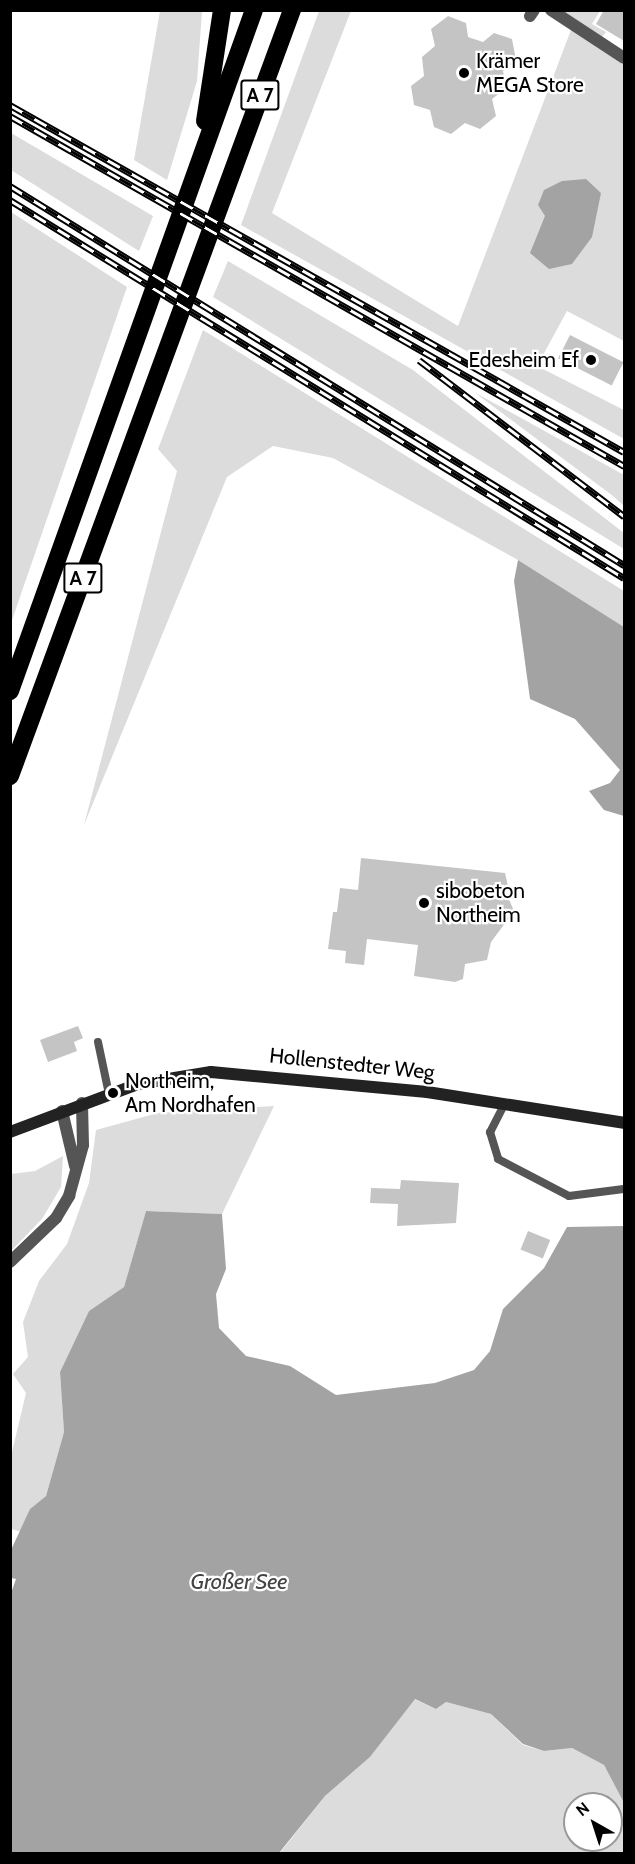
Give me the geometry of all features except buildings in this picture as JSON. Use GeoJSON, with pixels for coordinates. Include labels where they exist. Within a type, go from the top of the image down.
{"type":"FeatureCollection","features":[{"type":"Feature","properties":{"kind":"highway"},"geometry":{"type":"LineString","coordinates":[[198,164],[222,10]]}},
{"type":"Feature","properties":{"kind":"highway","name":"A 7"},"geometry":{"type":"LineString","coordinates":[[10,691],[254,10]]}},
{"type":"Feature","properties":{"kind":"highway","name":"A 7"},"geometry":{"type":"LineString","coordinates":[[10,776],[292,10]]}},
{"type":"Feature","properties":{"kind":"main road","name":"Hollenstedter Weg"},"geometry":{"type":"LineString","coordinates":[[10,1132],[82,1103],[169,1077],[261,1073],[505,1103],[624,1123]]}},
{"type":"Feature","properties":{"kind":"street"},"geometry":{"type":"LineString","coordinates":[[551,10],[624,58]]}},
{"type":"Feature","properties":{"kind":"street"},"geometry":{"type":"LineString","coordinates":[[10,1262],[56,1218],[69,1196],[86,1118],[82,1103]]}},
{"type":"Feature","properties":{"kind":"street"},"geometry":{"type":"LineString","coordinates":[[62,1111],[75,1166]]}},
{"type":"Feature","properties":{"kind":"lane"},"geometry":{"type":"LineString","coordinates":[[98,1042],[109,1094]]}},
{"type":"Feature","properties":{"kind":"lane"},"geometry":{"type":"LineString","coordinates":[[505,1103],[490,1131],[498,1159],[569,1196],[624,1189]]}},
{"type":"Feature","properties":{"kind":"shaded area"},"geometry":{"type":"Polygon","coordinates":[[[160,11],[202,11],[197,81],[167,180],[134,160],[160,11]]]}},
{"type":"Feature","properties":{"kind":"shaded area"},"geometry":{"type":"Polygon","coordinates":[[[319,11],[351,11],[272,213],[458,326],[571,30],[543,11],[600,11],[592,24],[606,32],[595,46],[624,65],[624,341],[567,311],[537,366],[624,410],[624,439],[241,225],[319,11]]]}},
{"type":"Feature","properties":{"kind":"shaded area"},"geometry":{"type":"Polygon","coordinates":[[[11,133],[153,216],[139,251],[11,170],[11,133]]]}},
{"type":"Feature","properties":{"kind":"shaded area"},"geometry":{"type":"Polygon","coordinates":[[[11,212],[127,287],[11,623],[11,212]]]}},
{"type":"Feature","properties":{"kind":"shaded area"},"geometry":{"type":"Polygon","coordinates":[[[228,261],[413,370],[624,533],[624,549],[213,297],[228,261]]]}},
{"type":"Feature","properties":{"kind":"shaded area"},"geometry":{"type":"Polygon","coordinates":[[[203,330],[624,591],[624,627],[518,560],[333,458],[273,446],[227,477],[84,825],[177,471],[158,449],[203,330]]]}},
{"type":"Feature","properties":{"kind":"shaded area"},"geometry":{"type":"Polygon","coordinates":[[[474,392],[624,475],[624,506],[613,496],[474,392]]]}},
{"type":"Feature","properties":{"kind":"shaded area"},"geometry":{"type":"Polygon","coordinates":[[[274,1106],[222,1214],[146,1211],[124,1287],[89,1311],[60,1372],[64,1432],[46,1496],[30,1509],[22,1532],[11,1529],[11,1456],[26,1393],[13,1374],[28,1357],[23,1322],[39,1281],[67,1244],[89,1183],[96,1130],[158,1113],[274,1106]]]}},
{"type":"Feature","properties":{"kind":"shaded area"},"geometry":{"type":"Polygon","coordinates":[[[63,1156],[61,1187],[42,1219],[11,1251],[11,1174],[35,1171],[63,1156]]]}},
{"type":"Feature","properties":{"kind":"shaded area"},"geometry":{"type":"Polygon","coordinates":[[[414,1699],[436,1709],[446,1702],[491,1714],[523,1745],[544,1751],[572,1748],[604,1765],[618,1792],[563,1792],[563,1852],[623,1852],[623,1801],[624,1853],[279,1854],[325,1796],[370,1757],[414,1699]]]}},
{"type":"Feature","properties":{"kind":"water"},"geometry":{"type":"Polygon","coordinates":[[[586,179],[601,193],[592,237],[572,264],[549,269],[530,253],[545,216],[538,205],[544,190],[562,181],[586,179]]]}},
{"type":"Feature","properties":{"kind":"water"},"geometry":{"type":"Polygon","coordinates":[[[518,560],[624,627],[624,816],[604,810],[589,791],[610,783],[620,770],[575,719],[530,699],[514,581],[518,560]]]}},
{"type":"Feature","properties":{"kind":"water","name":"Großer See"},"geometry":{"type":"Polygon","coordinates":[[[146,1211],[222,1214],[226,1269],[216,1294],[219,1328],[246,1356],[290,1366],[336,1395],[435,1383],[474,1370],[490,1351],[503,1309],[544,1268],[567,1227],[624,1226],[624,1803],[623,1792],[618,1792],[604,1765],[572,1748],[544,1751],[523,1744],[491,1714],[446,1702],[436,1709],[415,1699],[370,1757],[325,1796],[279,1853],[11,1853],[10,1596],[16,1579],[11,1578],[11,1550],[30,1509],[46,1496],[64,1432],[60,1372],[89,1311],[124,1287],[146,1211]]]}},
{"type":"Feature","properties":{"kind":"railway"},"geometry":{"type":"LineString","coordinates":[[10,105],[624,452]]}},
{"type":"Feature","properties":{"kind":"railway"},"geometry":{"type":"LineString","coordinates":[[10,116],[624,466]]}},
{"type":"Feature","properties":{"kind":"railway"},"geometry":{"type":"LineString","coordinates":[[10,186],[624,565]]}},
{"type":"Feature","properties":{"kind":"railway"},"geometry":{"type":"LineString","coordinates":[[10,200],[624,578]]}},
{"type":"Feature","properties":{"kind":"railway"},"geometry":{"type":"LineString","coordinates":[[419,360],[624,516]]}},
{"type":"Feature","properties":{"kind":"place","name":"Krämer MEGA Store"},"geometry":{"type":"Point","coordinates":[464,73]}},
{"type":"Feature","properties":{"kind":"place","name":"Edesheim Ef"},"geometry":{"type":"Point","coordinates":[591,360]}},
{"type":"Feature","properties":{"kind":"place","name":"sibobeton Northeim"},"geometry":{"type":"Point","coordinates":[424,903]}},
{"type":"Feature","properties":{"kind":"place","name":"Northeim, Am Nordhafen"},"geometry":{"type":"Point","coordinates":[113,1093]}}]}
